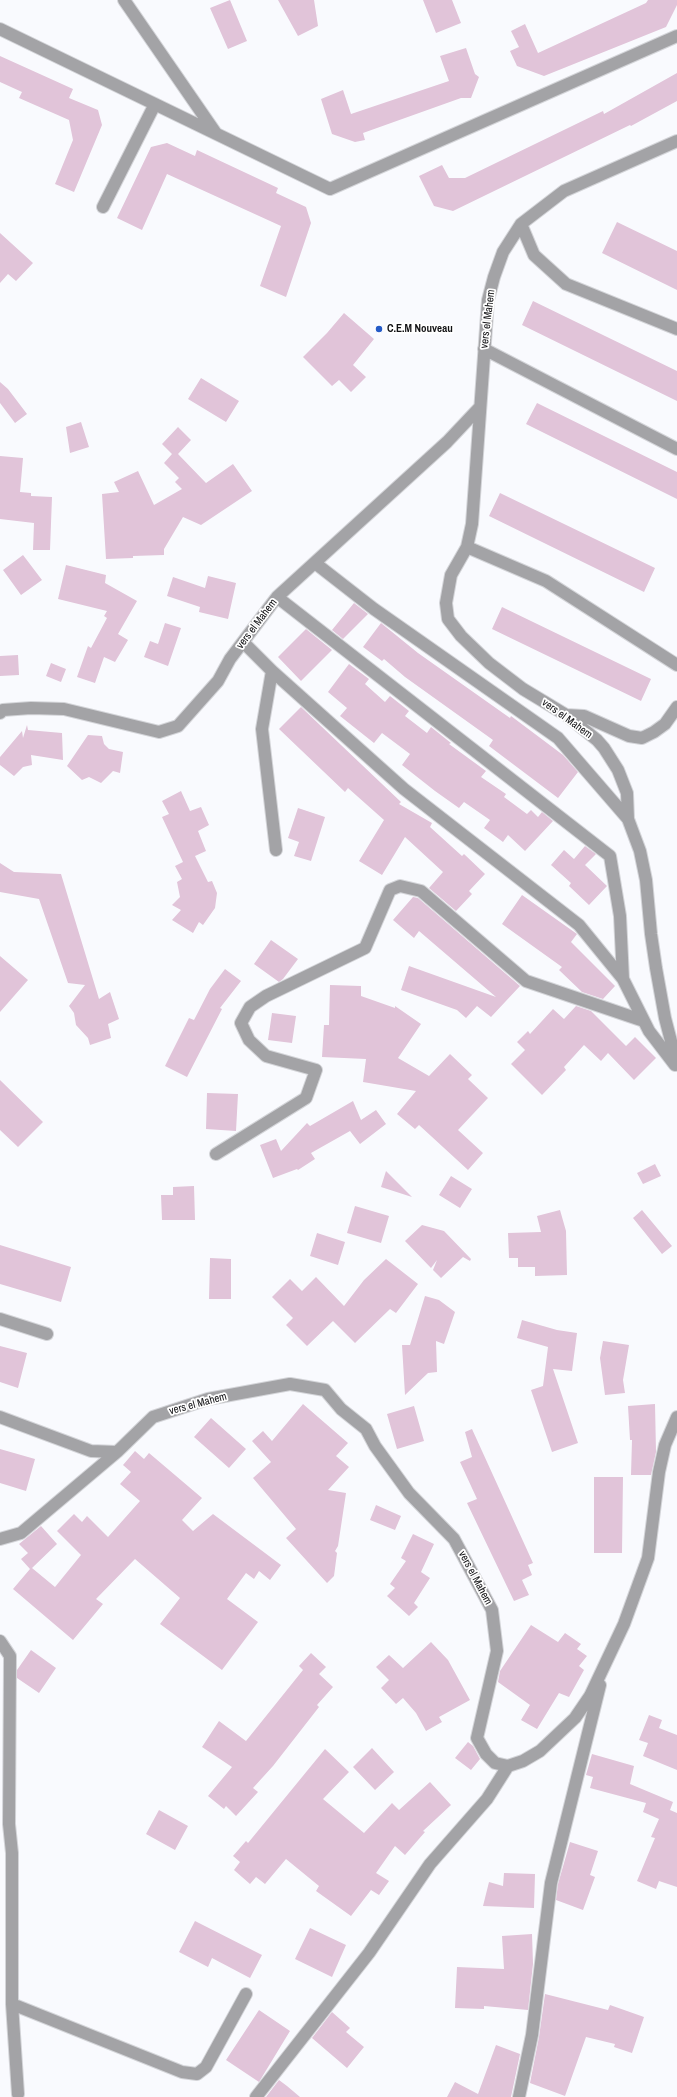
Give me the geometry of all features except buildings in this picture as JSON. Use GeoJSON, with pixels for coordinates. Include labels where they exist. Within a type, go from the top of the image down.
{"type":"FeatureCollection","features":[{"type":"Feature","properties":{"kind":"street"},"geometry":{"type":"LineString","coordinates":[[124,0],[216,134]]}},
{"type":"Feature","properties":{"kind":"street"},"geometry":{"type":"LineString","coordinates":[[0,29],[330,189],[677,36]]}},
{"type":"Feature","properties":{"kind":"street"},"geometry":{"type":"LineString","coordinates":[[103,208],[155,104]]}},
{"type":"Feature","properties":{"kind":"street","name":"vers el Mahem"},"geometry":{"type":"LineString","coordinates":[[677,141],[564,190],[521,224],[503,252],[488,300],[472,524],[467,547],[451,575],[446,603],[448,619],[461,636],[489,663],[523,688],[566,716],[597,740],[611,759],[627,793],[628,819],[640,851],[646,880],[650,934],[665,1018],[677,1064]]}},
{"type":"Feature","properties":{"kind":"street"},"geometry":{"type":"LineString","coordinates":[[521,224],[534,255],[566,284],[677,329]]}},
{"type":"Feature","properties":{"kind":"street"},"geometry":{"type":"LineString","coordinates":[[484,348],[677,449]]}},
{"type":"Feature","properties":{"kind":"street","name":"vers el Mahem"},"geometry":{"type":"LineString","coordinates":[[0,713],[3,710],[64,709],[159,732],[178,726],[204,699],[218,681],[230,659],[244,643],[277,597],[447,442],[480,407]]}},
{"type":"Feature","properties":{"kind":"street"},"geometry":{"type":"LineString","coordinates":[[467,547],[546,581],[677,665]]}},
{"type":"Feature","properties":{"kind":"street"},"geometry":{"type":"LineString","coordinates":[[315,563],[374,609],[558,738],[628,819]]}},
{"type":"Feature","properties":{"kind":"street"},"geometry":{"type":"LineString","coordinates":[[277,597],[610,856],[620,916],[623,979]]}},
{"type":"Feature","properties":{"kind":"street"},"geometry":{"type":"LineString","coordinates":[[244,643],[272,671],[404,789],[579,925],[623,979],[649,1031],[677,1068]]}},
{"type":"Feature","properties":{"kind":"street"},"geometry":{"type":"LineString","coordinates":[[272,671],[262,729],[276,850]]}},
{"type":"Feature","properties":{"kind":"street"},"geometry":{"type":"LineString","coordinates":[[566,716],[584,716],[629,736],[642,738],[665,724],[677,707]]}},
{"type":"Feature","properties":{"kind":"street"},"geometry":{"type":"LineString","coordinates":[[216,1154],[306,1098],[316,1070],[266,1056],[249,1040],[241,1023],[250,1007],[266,996],[364,948],[390,890],[400,886],[421,890],[526,981],[644,1021]]}},
{"type":"Feature","properties":{"kind":"street"},"geometry":{"type":"LineString","coordinates":[[0,1319],[48,1334]]}},
{"type":"Feature","properties":{"kind":"street","name":"vers el Mahem"},"geometry":{"type":"LineString","coordinates":[[0,1539],[20,1533],[117,1452],[153,1417],[208,1399],[290,1384],[325,1390],[341,1409],[366,1429],[375,1446],[409,1493],[454,1539],[492,1610],[496,1651],[477,1738],[486,1754],[495,1763],[508,1766]]}},
{"type":"Feature","properties":{"kind":"street"},"geometry":{"type":"LineString","coordinates":[[0,1417],[91,1451],[117,1452]]}},
{"type":"Feature","properties":{"kind":"street"},"geometry":{"type":"LineString","coordinates":[[256,2097],[369,1953],[430,1864],[488,1799],[508,1766],[523,1761],[540,1751],[575,1718],[590,1696],[624,1624],[648,1558],[659,1472],[665,1445],[677,1417]]}},
{"type":"Feature","properties":{"kind":"street"},"geometry":{"type":"LineString","coordinates":[[0,1641],[10,1656],[9,1824],[12,1853],[12,2004],[18,2094]]}},
{"type":"Feature","properties":{"kind":"street"},"geometry":{"type":"LineString","coordinates":[[519,2097],[532,2035],[540,1964],[554,1870],[574,1797],[605,1662]]}},
{"type":"Feature","properties":{"kind":"street"},"geometry":{"type":"LineString","coordinates":[[12,2004],[182,2072],[197,2074],[206,2067],[246,1994]]}},
{"type":"Feature","properties":{"kind":"place","name":"C.E.M Nouveau"},"geometry":{"type":"Point","coordinates":[379,329]}}]}
